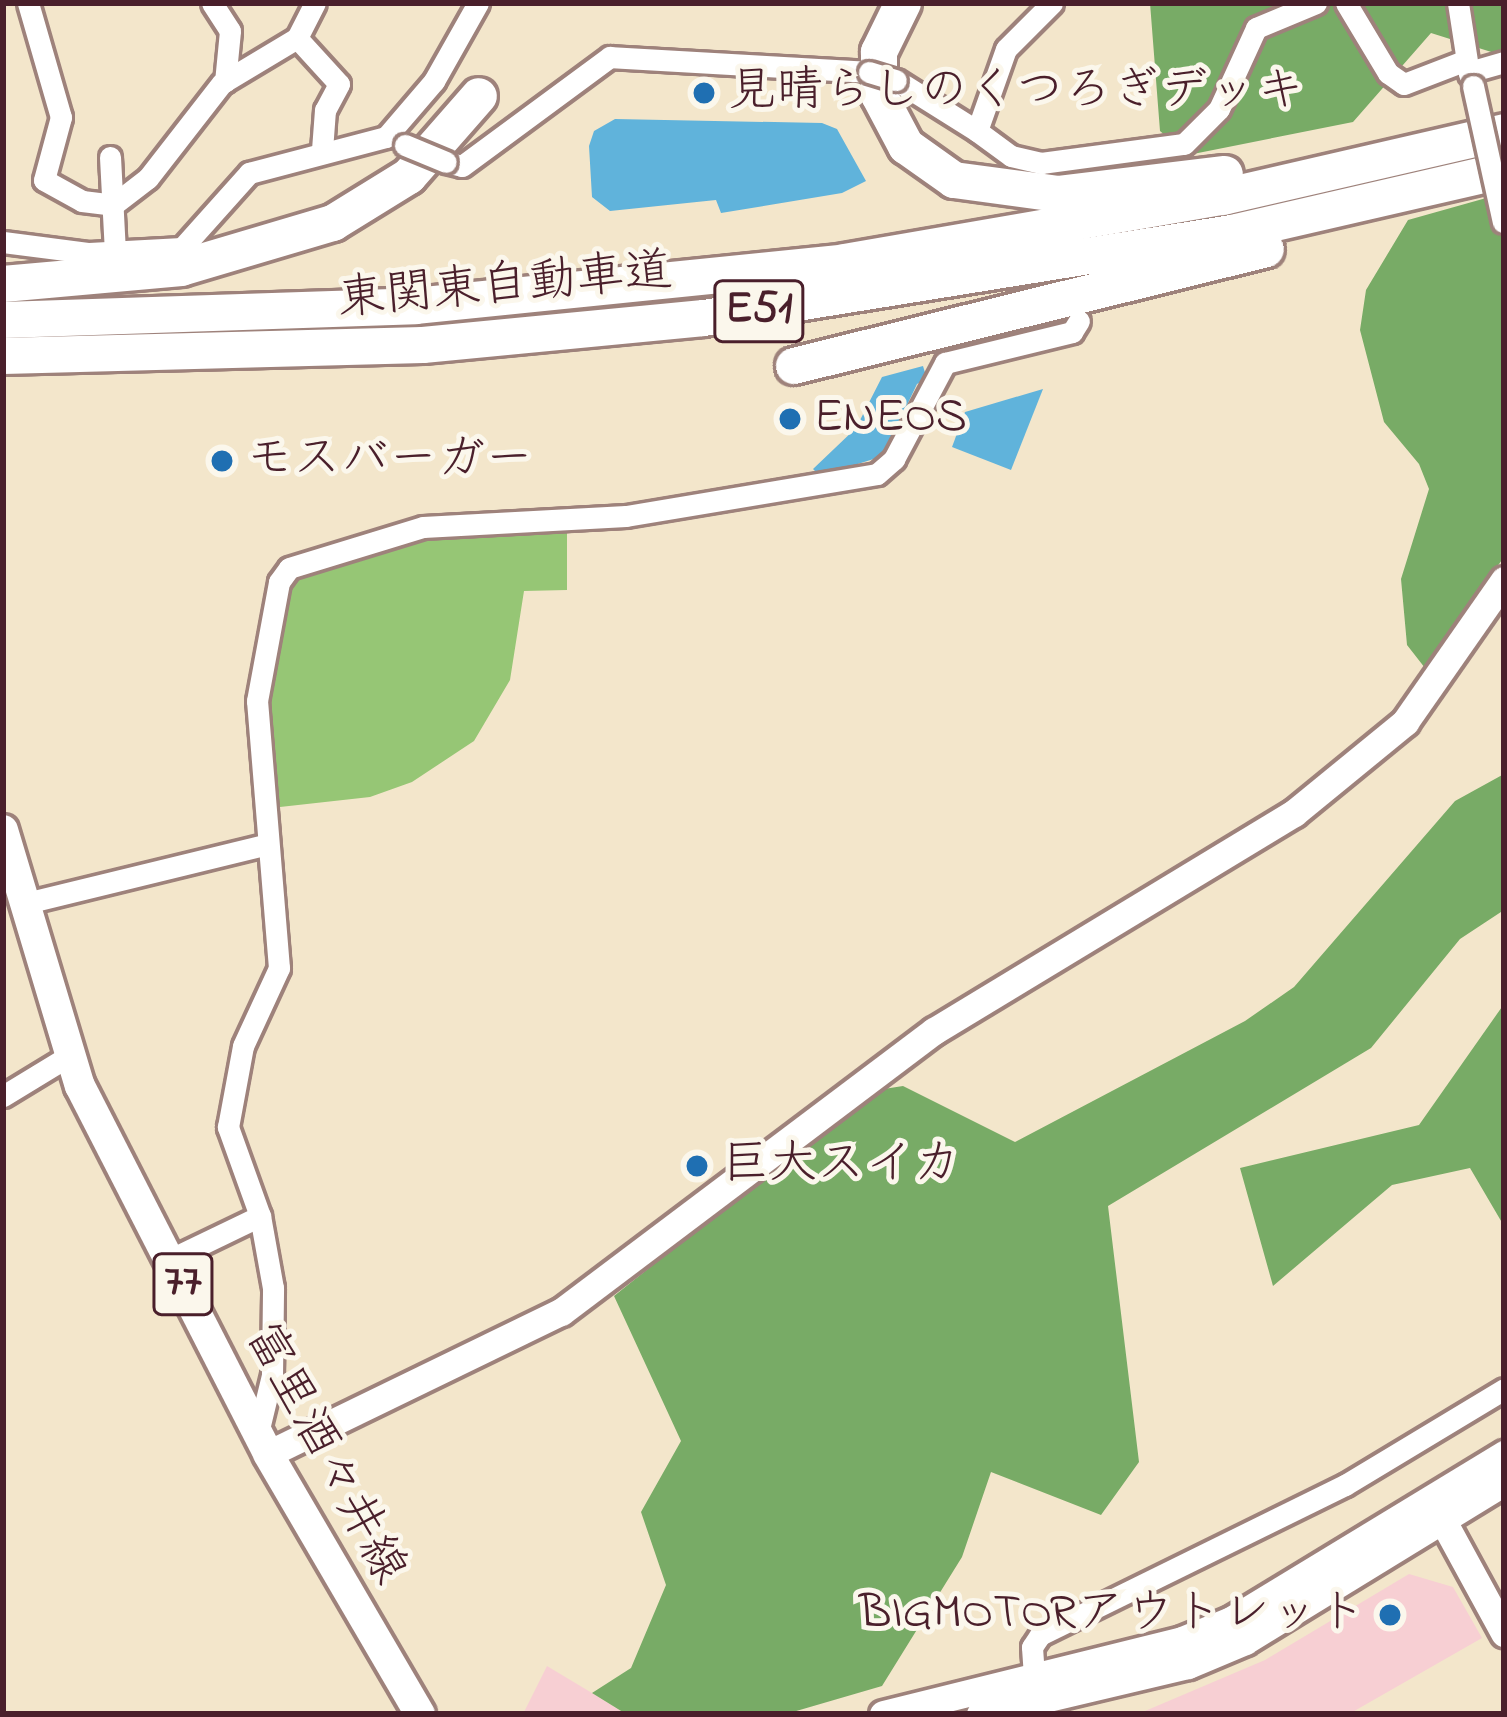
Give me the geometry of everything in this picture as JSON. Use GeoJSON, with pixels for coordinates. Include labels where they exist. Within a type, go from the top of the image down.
{"type":"FeatureCollection","features":[{"type":"Feature","properties":{"kind":"highway"},"geometry":{"type":"LineString","coordinates":[[903,3],[879,52],[885,112],[923,162],[982,188],[1057,194],[1438,148]]}},
{"type":"Feature","properties":{"kind":"highway"},"geometry":{"type":"LineString","coordinates":[[3,284],[181,268],[333,223],[409,176],[479,96]]}},
{"type":"Feature","properties":{"kind":"highway","name":"東関東自動車道"},"geometry":{"type":"LineString","coordinates":[[3,320],[392,308],[694,280],[1104,220],[1504,132]]}},
{"type":"Feature","properties":{"kind":"highway"},"geometry":{"type":"LineString","coordinates":[[794,366],[1325,233],[1504,172]]}},
{"type":"Feature","properties":{"kind":"highway","name":"東関東自動車道"},"geometry":{"type":"LineString","coordinates":[[3,356],[423,345],[704,319],[1232,233],[1504,172]]}},
{"type":"Feature","properties":{"kind":"main road","name":"富里酒々井線"},"geometry":{"type":"LineString","coordinates":[[3,830],[67,1057],[263,1444],[420,1714]]}},
{"type":"Feature","properties":{"kind":"street"},"geometry":{"type":"LineString","coordinates":[[28,3],[61,117],[44,181],[82,202],[113,205],[148,178],[225,82],[297,38],[315,3]]}},
{"type":"Feature","properties":{"kind":"street"},"geometry":{"type":"LineString","coordinates":[[212,3],[230,31],[225,82]]}},
{"type":"Feature","properties":{"kind":"street"},"geometry":{"type":"LineString","coordinates":[[977,131],[1006,50],[1052,3]]}},
{"type":"Feature","properties":{"kind":"street"},"geometry":{"type":"LineString","coordinates":[[3,242],[115,253],[182,248],[249,173],[322,150],[396,141],[462,166],[610,57],[869,72],[896,80],[1011,156],[1041,163],[1184,144],[1219,109],[1256,28],[1316,3]]}},
{"type":"Feature","properties":{"kind":"street"},"geometry":{"type":"LineString","coordinates":[[1346,3],[1388,73],[1404,84],[1504,62]]}},
{"type":"Feature","properties":{"kind":"street"},"geometry":{"type":"LineString","coordinates":[[1458,3],[1468,73],[1504,222]]}},
{"type":"Feature","properties":{"kind":"street"},"geometry":{"type":"LineString","coordinates":[[396,141],[434,81],[470,7]]}},
{"type":"Feature","properties":{"kind":"street"},"geometry":{"type":"LineString","coordinates":[[297,38],[339,84],[325,110],[322,150]]}},
{"type":"Feature","properties":{"kind":"street"},"geometry":{"type":"LineString","coordinates":[[110,157],[115,253]]}},
{"type":"Feature","properties":{"kind":"street"},"geometry":{"type":"LineString","coordinates":[[263,1444],[276,1331],[260,1216],[228,1127],[243,1046],[278,968],[257,701],[278,582],[299,561],[452,522],[626,516],[877,474],[894,459],[952,357],[1072,332],[1079,321]]}},
{"type":"Feature","properties":{"kind":"street"},"geometry":{"type":"LineString","coordinates":[[263,1444],[561,1312],[934,1031],[1294,814],[1406,722],[1504,580]]}},
{"type":"Feature","properties":{"kind":"street"},"geometry":{"type":"LineString","coordinates":[[22,904],[268,844]]}},
{"type":"Feature","properties":{"kind":"street"},"geometry":{"type":"LineString","coordinates":[[3,1096],[67,1057]]}},
{"type":"Feature","properties":{"kind":"street"},"geometry":{"type":"LineString","coordinates":[[171,1259],[260,1216]]}},
{"type":"Feature","properties":{"kind":"street"},"geometry":{"type":"LineString","coordinates":[[1034,1676],[1032,1647],[1040,1634],[1345,1485],[1504,1388]]}},
{"type":"Feature","properties":{"kind":"street"},"geometry":{"type":"LineString","coordinates":[[883,1714],[1232,1620],[1504,1454]]}},
{"type":"Feature","properties":{"kind":"street"},"geometry":{"type":"LineString","coordinates":[[980,1714],[1111,1700],[1276,1626],[1504,1482]]}},
{"type":"Feature","properties":{"kind":"street"},"geometry":{"type":"LineString","coordinates":[[1449,1487],[1443,1521],[1504,1634]]}},
{"type":"Feature","properties":{"kind":"street"},"geometry":{"type":"LineString","coordinates":[[1388,1527],[1443,1521]]}},
{"type":"Feature","properties":{"kind":"shaded area"},"geometry":{"type":"Polygon","coordinates":[[[1409,1574],[1453,1587],[1482,1638],[1349,1714],[1138,1714],[1265,1660],[1409,1574]]]}},
{"type":"Feature","properties":{"kind":"shaded area"},"geometry":{"type":"Polygon","coordinates":[[[547,1666],[592,1693],[626,1714],[523,1714],[547,1666]]]}},
{"type":"Feature","properties":{"kind":"green space"},"geometry":{"type":"Polygon","coordinates":[[[1150,3],[1504,3],[1504,56],[1431,33],[1353,122],[1188,155],[1160,131],[1150,3]]]}},
{"type":"Feature","properties":{"kind":"green space"},"geometry":{"type":"Polygon","coordinates":[[[1504,193],[1504,557],[1425,668],[1407,645],[1401,579],[1429,489],[1419,464],[1384,422],[1360,330],[1366,290],[1408,220],[1504,193]]]}},
{"type":"Feature","properties":{"kind":"green space"},"geometry":{"type":"Polygon","coordinates":[[[567,526],[567,590],[524,591],[510,680],[474,741],[412,782],[370,797],[271,808],[263,702],[291,572],[423,532],[567,526]]]}},
{"type":"Feature","properties":{"kind":"green space"},"geometry":{"type":"Polygon","coordinates":[[[1504,774],[1504,910],[1460,939],[1371,1048],[1108,1206],[1139,1462],[1101,1515],[991,1472],[962,1557],[882,1686],[786,1714],[626,1714],[592,1693],[631,1668],[666,1585],[641,1512],[681,1441],[614,1296],[871,1091],[903,1086],[1015,1142],[1245,1021],[1294,987],[1455,801],[1504,774]]]}},
{"type":"Feature","properties":{"kind":"green space"},"geometry":{"type":"Polygon","coordinates":[[[1504,1004],[1504,1226],[1470,1168],[1392,1185],[1273,1286],[1240,1168],[1419,1125],[1504,1004]]]}},
{"type":"Feature","properties":{"kind":"water"},"geometry":{"type":"Polygon","coordinates":[[[615,119],[822,123],[837,129],[866,181],[842,193],[721,213],[716,200],[610,211],[592,197],[589,146],[594,131],[615,119]]]}},
{"type":"Feature","properties":{"kind":"water"},"geometry":{"type":"Polygon","coordinates":[[[923,366],[927,379],[917,384],[883,456],[820,476],[813,469],[856,428],[882,377],[923,366]]]}},
{"type":"Feature","properties":{"kind":"water"},"geometry":{"type":"Polygon","coordinates":[[[1043,389],[1011,470],[952,447],[965,412],[1043,389]]]}},
{"type":"Feature","properties":{"kind":"place","name":"見晴らしのくつろぎデッキ"},"geometry":{"type":"Point","coordinates":[704,93]}},
{"type":"Feature","properties":{"kind":"place","name":"ENEOS"},"geometry":{"type":"Point","coordinates":[790,419]}},
{"type":"Feature","properties":{"kind":"place","name":"モスバーガー"},"geometry":{"type":"Point","coordinates":[222,461]}},
{"type":"Feature","properties":{"kind":"place","name":"巨大スイカ"},"geometry":{"type":"Point","coordinates":[697,1166]}},
{"type":"Feature","properties":{"kind":"place","name":"BIGMOTORアウトレット"},"geometry":{"type":"Point","coordinates":[1390,1615]}}]}
